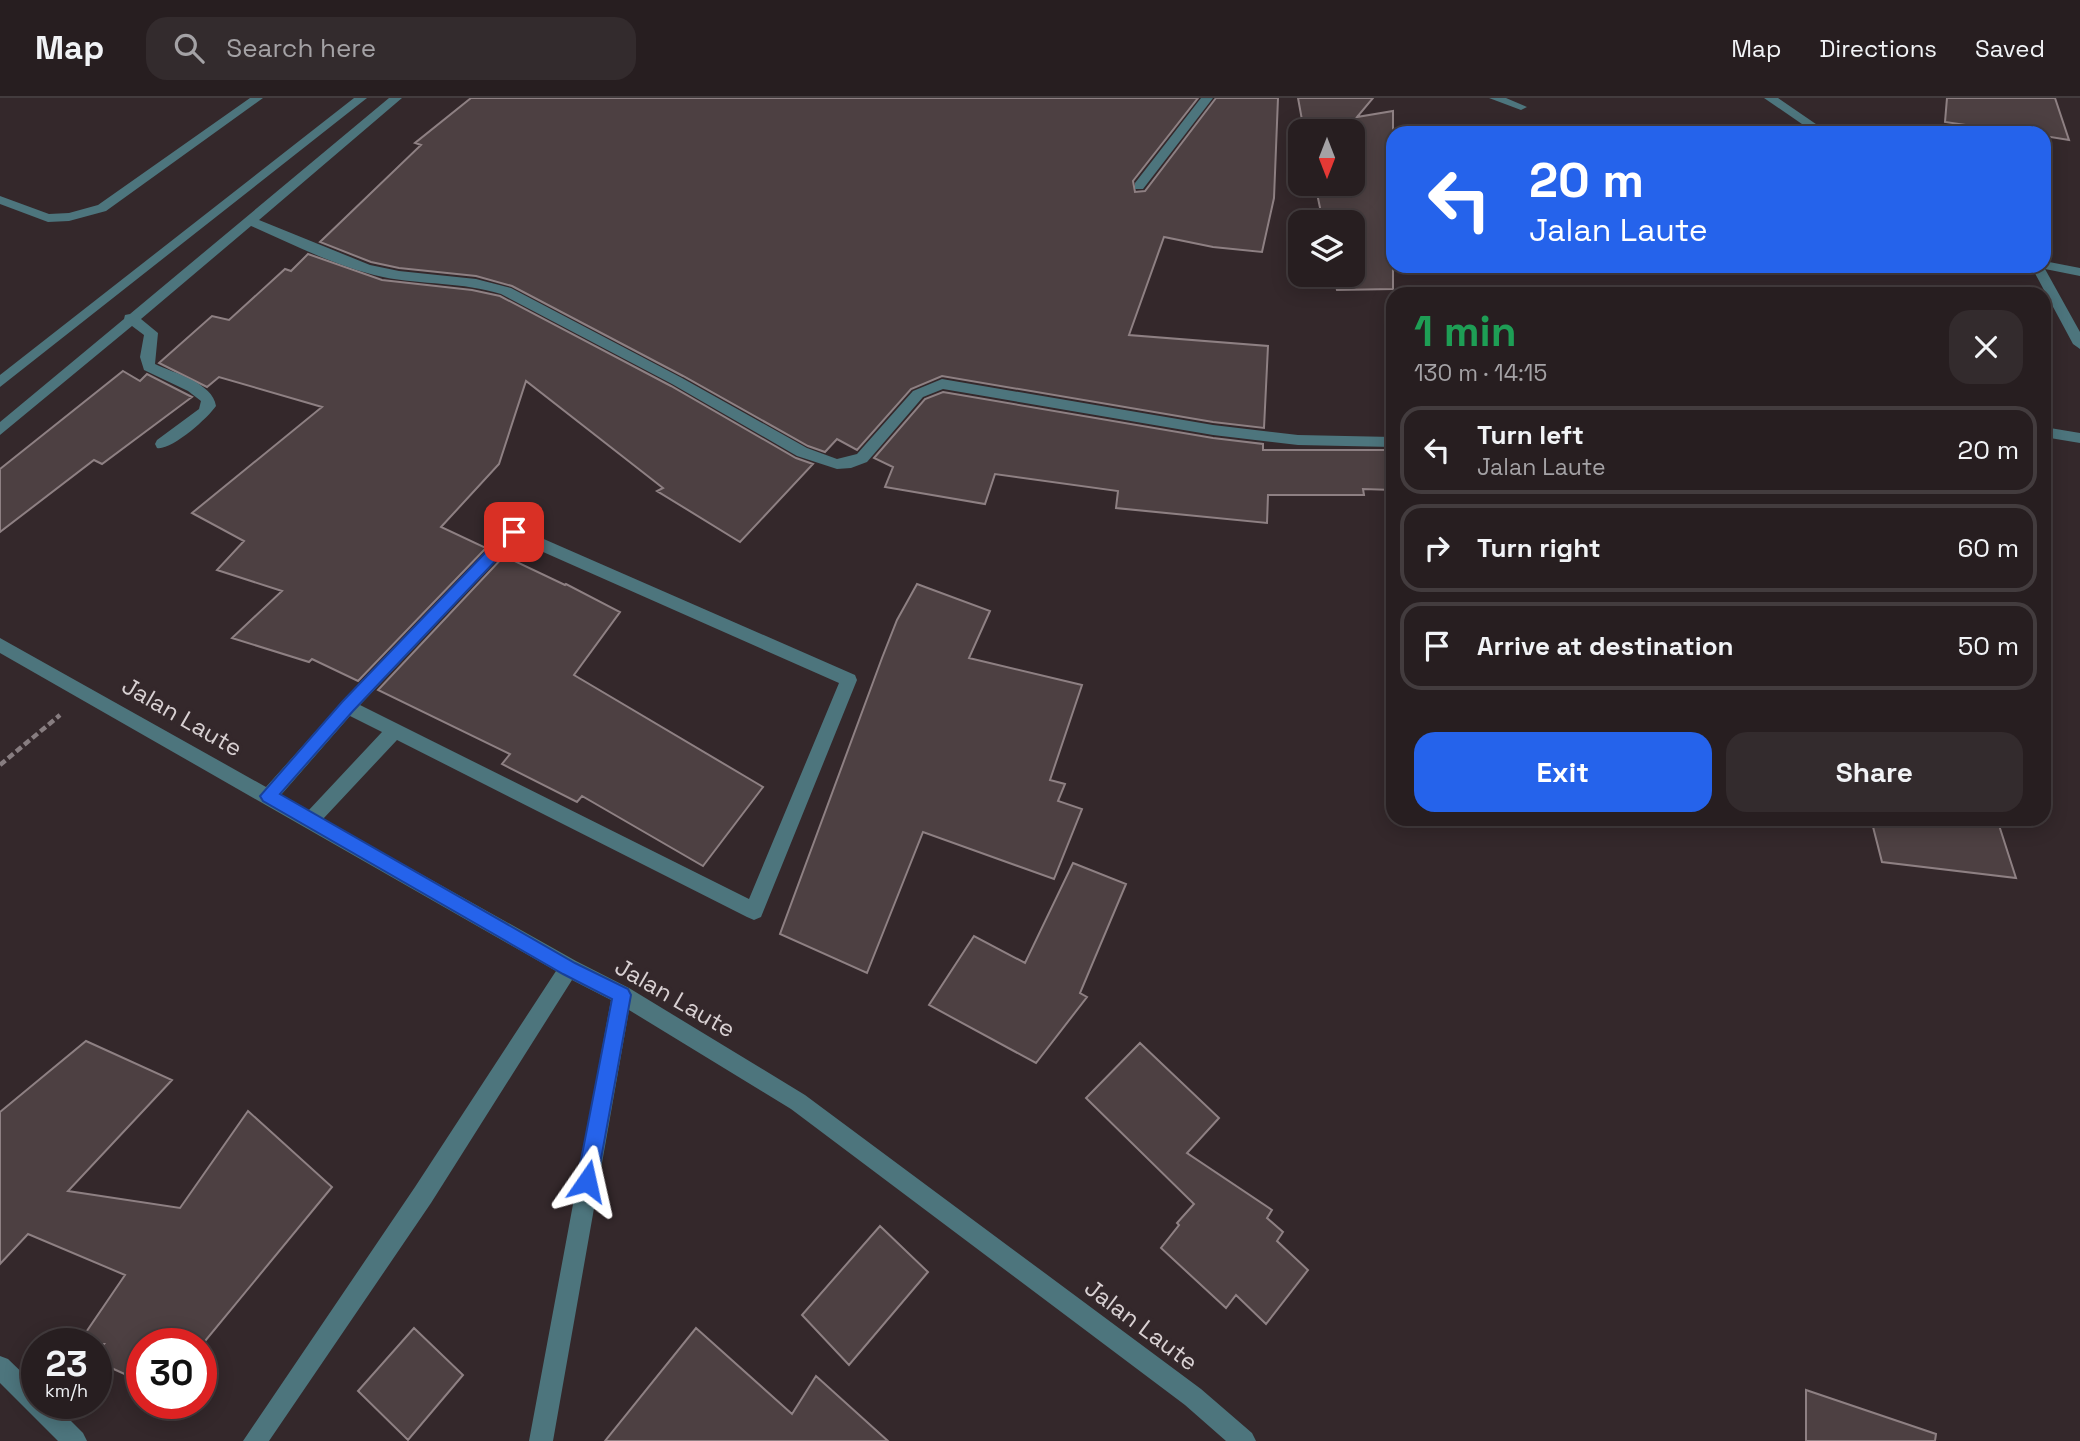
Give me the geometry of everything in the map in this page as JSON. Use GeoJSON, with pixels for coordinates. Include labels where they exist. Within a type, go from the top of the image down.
{"type":"FeatureCollection","features":[{"type":"Feature","properties":{"kind":"street"},"geometry":{"type":"LineString","coordinates":[[0,200],[48,218],[69,217],[102,208],[257,98]]}},
{"type":"Feature","properties":{"kind":"street"},"geometry":{"type":"LineString","coordinates":[[0,382],[361,98]]}},
{"type":"Feature","properties":{"kind":"street"},"geometry":{"type":"LineString","coordinates":[[0,430],[130,318],[396,98]]}},
{"type":"Feature","properties":{"kind":"street"},"geometry":{"type":"LineString","coordinates":[[1139,186],[1207,98]]}},
{"type":"Feature","properties":{"kind":"street"},"geometry":{"type":"LineString","coordinates":[[1495,98],[1521,107]]}},
{"type":"Feature","properties":{"kind":"street"},"geometry":{"type":"LineString","coordinates":[[1770,98],[1813,126]]}},
{"type":"Feature","properties":{"kind":"street"},"geometry":{"type":"LineString","coordinates":[[248,220],[382,273],[487,284],[506,291],[677,381],[802,452],[837,464],[851,463],[862,458],[918,394],[942,384],[1213,430],[1298,440],[1386,442]]}},
{"type":"Feature","properties":{"kind":"street"},"geometry":{"type":"LineString","coordinates":[[2051,266],[2080,272]]}},
{"type":"Feature","properties":{"kind":"street"},"geometry":{"type":"LineString","coordinates":[[2051,291],[2080,344]]}},
{"type":"Feature","properties":{"kind":"street"},"geometry":{"type":"LineString","coordinates":[[130,318],[151,333],[147,357],[149,366],[193,388],[208,399],[209,406],[204,413],[162,444]]}},
{"type":"Feature","properties":{"kind":"street"},"geometry":{"type":"LineString","coordinates":[[2051,433],[2080,438]]}},
{"type":"Feature","properties":{"kind":"street"},"geometry":{"type":"LineString","coordinates":[[268,796],[348,706],[514,532],[849,680],[754,911],[348,706]]}},
{"type":"Feature","properties":{"kind":"street","name":"Jalan Laute"},"geometry":{"type":"LineString","coordinates":[[0,645],[569,968],[622,995],[798,1102],[1193,1397],[1244,1441]]}},
{"type":"Feature","properties":{"kind":"street"},"geometry":{"type":"LineString","coordinates":[[310,821],[395,730]]}},
{"type":"Feature","properties":{"kind":"street"},"geometry":{"type":"LineString","coordinates":[[254,1441],[423,1195],[569,968]]}},
{"type":"Feature","properties":{"kind":"street"},"geometry":{"type":"LineString","coordinates":[[541,1441],[622,995]]}},
{"type":"Feature","properties":{"kind":"street"},"geometry":{"type":"LineString","coordinates":[[0,1367],[75,1441]]}},
{"type":"Feature","properties":{"kind":"path"},"geometry":{"type":"LineString","coordinates":[[0,765],[88,693]]}},
{"type":"Feature","properties":{"kind":"building"},"geometry":{"type":"Polygon","coordinates":[[[471,98],[1198,98],[1133,181],[1135,192],[1145,191],[1216,98],[1278,98],[1274,198],[1262,252],[1213,247],[1164,237],[1129,335],[1268,346],[1264,428],[1213,422],[942,376],[911,389],[857,450],[837,439],[825,452],[808,446],[683,376],[512,286],[476,276],[399,268],[371,262],[320,242],[421,145],[415,143],[471,98]]]}},
{"type":"Feature","properties":{"kind":"building"},"geometry":{"type":"Polygon","coordinates":[[[1298,98],[1373,98],[1357,117],[1393,111],[1393,126],[1386,126],[1386,273],[1393,273],[1393,287],[1337,290],[1336,287],[1365,287],[1365,210],[1320,210],[1318,196],[1365,196],[1365,119],[1302,119],[1298,98]]]}},
{"type":"Feature","properties":{"kind":"building"},"geometry":{"type":"Polygon","coordinates":[[[1947,98],[2055,98],[2069,140],[2051,137],[2051,126],[1973,126],[1945,122],[1947,98]]]}},
{"type":"Feature","properties":{"kind":"building"},"geometry":{"type":"Polygon","coordinates":[[[308,254],[382,280],[472,290],[500,296],[671,386],[796,458],[813,464],[740,542],[657,491],[663,488],[526,381],[499,464],[441,527],[486,548],[358,681],[312,659],[309,662],[232,638],[282,591],[217,570],[244,541],[192,513],[322,407],[219,377],[207,387],[159,363],[212,316],[229,320],[285,269],[291,271],[308,254]]]}},
{"type":"Feature","properties":{"kind":"building"},"geometry":{"type":"Polygon","coordinates":[[[123,371],[140,381],[147,374],[192,397],[102,464],[94,460],[0,532],[0,469],[123,371]]]}},
{"type":"Feature","properties":{"kind":"building"},"geometry":{"type":"Polygon","coordinates":[[[943,392],[1263,444],[1263,450],[1386,450],[1386,490],[1363,489],[1364,495],[1268,495],[1267,523],[1116,508],[1118,491],[995,474],[985,504],[885,487],[893,467],[874,458],[925,399],[943,392]]]}},
{"type":"Feature","properties":{"kind":"building"},"geometry":{"type":"Polygon","coordinates":[[[504,556],[620,612],[574,675],[763,787],[703,866],[582,796],[577,802],[502,764],[510,754],[378,690],[504,556]]]}},
{"type":"Feature","properties":{"kind":"building"},"geometry":{"type":"Polygon","coordinates":[[[917,584],[990,611],[969,658],[1082,685],[1050,780],[1065,784],[1058,801],[1082,809],[1054,879],[923,832],[867,973],[780,934],[882,658],[897,620],[917,584]]]}},
{"type":"Feature","properties":{"kind":"building"},"geometry":{"type":"Polygon","coordinates":[[[1873,826],[1999,826],[2016,878],[1882,862],[1873,826]]]}},
{"type":"Feature","properties":{"kind":"building"},"geometry":{"type":"Polygon","coordinates":[[[1073,863],[1126,884],[1080,993],[1087,997],[1036,1063],[929,1005],[974,936],[1025,963],[1073,863]]]}},
{"type":"Feature","properties":{"kind":"building"},"geometry":{"type":"Polygon","coordinates":[[[86,1041],[172,1080],[68,1191],[180,1208],[248,1111],[332,1187],[216,1328],[126,1328],[126,1375],[112,1368],[112,1328],[89,1328],[125,1275],[28,1234],[0,1264],[0,1112],[86,1041]]]}},
{"type":"Feature","properties":{"kind":"building"},"geometry":{"type":"Polygon","coordinates":[[[1140,1043],[1219,1118],[1187,1153],[1272,1210],[1267,1218],[1283,1232],[1277,1241],[1308,1270],[1266,1324],[1236,1295],[1226,1308],[1161,1248],[1179,1225],[1177,1223],[1194,1204],[1086,1098],[1140,1043]]]}},
{"type":"Feature","properties":{"kind":"building"},"geometry":{"type":"Polygon","coordinates":[[[880,1226],[928,1272],[849,1365],[802,1315],[880,1226]]]}},
{"type":"Feature","properties":{"kind":"building"},"geometry":{"type":"Polygon","coordinates":[[[414,1328],[463,1375],[408,1440],[358,1391],[414,1328]]]}},
{"type":"Feature","properties":{"kind":"building"},"geometry":{"type":"Polygon","coordinates":[[[696,1328],[792,1414],[816,1376],[888,1441],[605,1441],[696,1328]]]}},
{"type":"Feature","properties":{"kind":"building"},"geometry":{"type":"Polygon","coordinates":[[[1806,1390],[1936,1434],[1935,1441],[1806,1441],[1806,1390]]]}},
{"type":"Feature","properties":{"kind":"route"},"geometry":{"type":"LineString","coordinates":[[514,532],[348,706],[268,796],[569,968],[622,995],[587,1181]]}}]}
